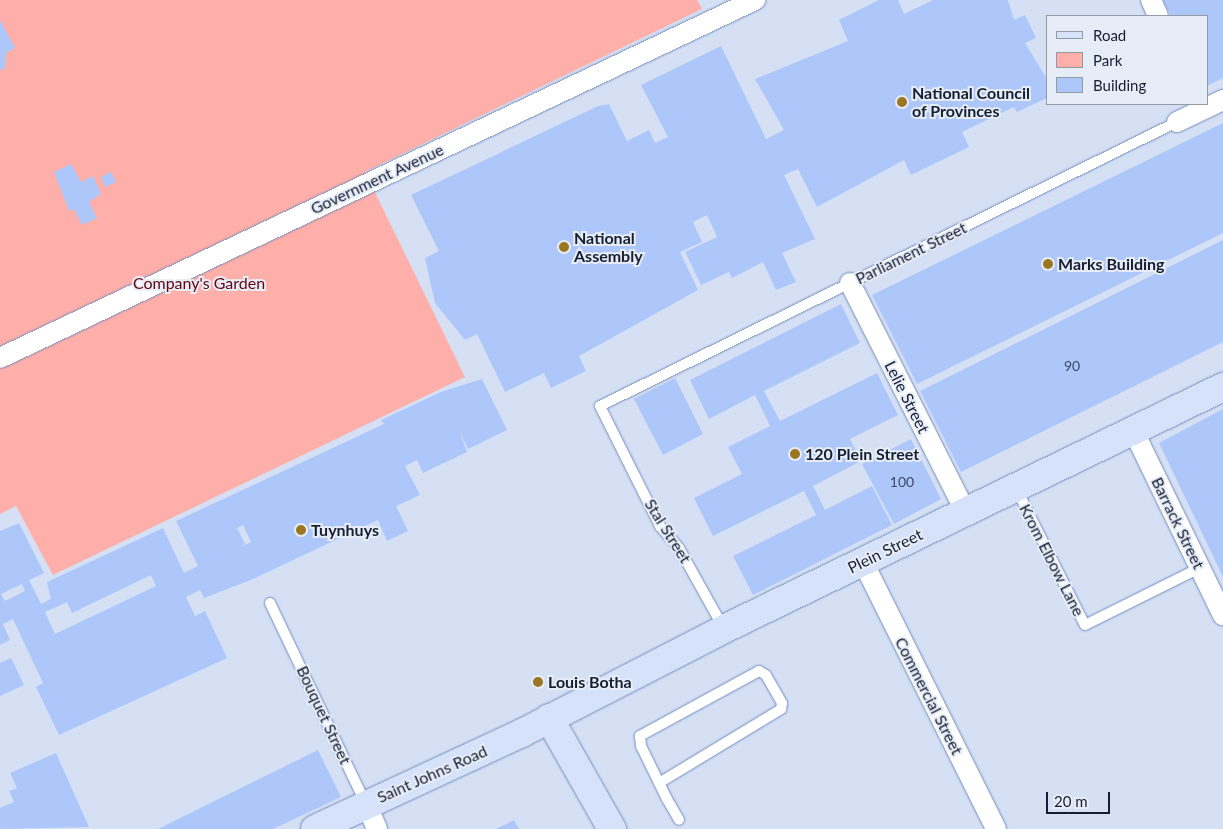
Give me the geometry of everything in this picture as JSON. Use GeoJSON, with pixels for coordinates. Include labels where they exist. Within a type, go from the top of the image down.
{"type":"FeatureCollection","features":[{"type":"Feature","properties":{"kind":"street","name":"Government Avenue"},"geometry":{"type":"LineString","coordinates":[[0,358],[755,0]]}},
{"type":"Feature","properties":{"kind":"street"},"geometry":{"type":"LineString","coordinates":[[1151,0],[1158,15]]}},
{"type":"Feature","properties":{"kind":"street","name":"Parliament Street"},"geometry":{"type":"LineString","coordinates":[[1208,104],[1223,100]]}},
{"type":"Feature","properties":{"kind":"street","name":"Parliament Street"},"geometry":{"type":"LineString","coordinates":[[1176,122],[1201,106]]}},
{"type":"Feature","properties":{"kind":"street","name":"Lelie Street"},"geometry":{"type":"LineString","coordinates":[[850,283],[965,511]]}},
{"type":"Feature","properties":{"kind":"street","name":"Plein Street"},"geometry":{"type":"LineString","coordinates":[[549,718],[724,629],[1223,387]]}},
{"type":"Feature","properties":{"kind":"street","name":"Barrack Street"},"geometry":{"type":"LineString","coordinates":[[1133,430],[1223,615]]}},
{"type":"Feature","properties":{"kind":"street","name":"Commercial Street"},"geometry":{"type":"LineString","coordinates":[[863,562],[996,829]]}},
{"type":"Feature","properties":{"kind":"street"},"geometry":{"type":"LineString","coordinates":[[549,718],[612,829]]}},
{"type":"Feature","properties":{"kind":"street","name":"Saint Johns Road"},"geometry":{"type":"LineString","coordinates":[[315,829],[549,718]]}},
{"type":"Feature","properties":{"kind":"street","name":"Bouquet Street"},"geometry":{"type":"LineString","coordinates":[[366,804],[377,829]]}},
{"type":"Feature","properties":{"kind":"lane","name":"Parliament Street"},"geometry":{"type":"LineString","coordinates":[[600,406],[1176,122]]}},
{"type":"Feature","properties":{"kind":"lane","name":"Stal Street"},"geometry":{"type":"LineString","coordinates":[[600,406],[660,526],[679,548],[724,629]]}},
{"type":"Feature","properties":{"kind":"lane","name":"Krom Elbow Lane"},"geometry":{"type":"LineString","coordinates":[[1016,487],[1085,625],[1200,568]]}},
{"type":"Feature","properties":{"kind":"lane","name":"Bouquet Street"},"geometry":{"type":"LineString","coordinates":[[270,603],[366,804]]}},
{"type":"Feature","properties":{"kind":"lane"},"geometry":{"type":"LineString","coordinates":[[659,783],[781,709],[782,703],[766,675],[759,671],[643,732],[641,746],[659,783],[680,820]]}},
{"type":"Feature","properties":{"kind":"green space","name":"Company's Garden"},"geometry":{"type":"Polygon","coordinates":[[[0,0],[697,0],[702,9],[365,172],[465,377],[53,575],[16,506],[0,514],[0,0]]]}},
{"type":"Feature","properties":{"kind":"building"},"geometry":{"type":"Polygon","coordinates":[[[879,0],[898,0],[904,14],[933,0],[1008,0],[1014,20],[1025,15],[1036,38],[1025,43],[1046,77],[1046,98],[1017,112],[1014,107],[962,132],[969,147],[911,175],[904,160],[817,207],[798,169],[784,175],[815,239],[782,253],[796,282],[776,290],[763,262],[732,278],[729,272],[701,285],[685,252],[717,237],[707,215],[693,222],[702,242],[680,252],[698,290],[579,356],[586,371],[551,388],[544,373],[505,392],[477,334],[465,340],[435,303],[425,258],[439,251],[411,195],[598,106],[609,104],[627,141],[649,130],[655,143],[668,137],[641,85],[721,46],[766,139],[784,130],[755,79],[848,41],[839,20],[879,0]]]}},
{"type":"Feature","properties":{"kind":"building"},"geometry":{"type":"Polygon","coordinates":[[[1163,0],[1223,0],[1223,78],[1208,86],[1208,15],[1170,15],[1163,0]]]}},
{"type":"Feature","properties":{"kind":"building"},"geometry":{"type":"Polygon","coordinates":[[[0,20],[15,48],[6,53],[5,68],[0,70],[0,20]]]}},
{"type":"Feature","properties":{"kind":"building","name":"Marks Building"},"geometry":{"type":"Polygon","coordinates":[[[1223,123],[1223,233],[917,384],[872,295],[1223,123]]]}},
{"type":"Feature","properties":{"kind":"building"},"geometry":{"type":"Polygon","coordinates":[[[71,164],[81,182],[93,176],[101,194],[89,202],[97,218],[82,225],[74,209],[69,211],[54,172],[71,164]]]}},
{"type":"Feature","properties":{"kind":"building"},"geometry":{"type":"Polygon","coordinates":[[[111,172],[116,182],[105,187],[101,177],[111,172]]]}},
{"type":"Feature","properties":{"kind":"building"},"geometry":{"type":"Polygon","coordinates":[[[1223,240],[1223,342],[961,472],[920,391],[1223,240]]]}},
{"type":"Feature","properties":{"kind":"building","name":"120 Plein Street"},"geometry":{"type":"Polygon","coordinates":[[[841,304],[860,343],[764,391],[780,421],[877,373],[898,415],[850,439],[861,461],[813,486],[825,510],[872,486],[892,525],[753,595],[733,556],[816,515],[804,491],[713,536],[694,498],[742,474],[728,447],[770,426],[755,395],[709,419],[690,380],[841,304]]]}},
{"type":"Feature","properties":{"kind":"building"},"geometry":{"type":"Polygon","coordinates":[[[675,378],[703,434],[663,455],[634,399],[675,378]]]}},
{"type":"Feature","properties":{"kind":"building","name":"Tuynhuys"},"geometry":{"type":"Polygon","coordinates":[[[482,379],[507,430],[468,449],[459,430],[467,452],[423,473],[417,460],[405,466],[420,495],[396,506],[408,531],[387,541],[378,520],[253,579],[204,598],[200,590],[186,597],[195,616],[205,611],[227,658],[59,735],[36,687],[43,683],[13,619],[3,624],[10,640],[0,645],[0,531],[19,523],[44,573],[29,580],[41,604],[51,599],[47,582],[163,528],[184,573],[198,566],[176,521],[384,424],[381,420],[441,392],[482,379]],[[243,525],[237,528],[245,544],[241,547],[251,542],[243,525]],[[151,575],[72,613],[67,602],[45,612],[55,634],[156,586],[151,575]],[[22,584],[1,594],[5,601],[25,591],[22,584]]]}},
{"type":"Feature","properties":{"kind":"building"},"geometry":{"type":"Polygon","coordinates":[[[1223,409],[1223,577],[1159,443],[1223,409]]]}},
{"type":"Feature","properties":{"kind":"building"},"geometry":{"type":"Polygon","coordinates":[[[911,439],[941,499],[894,524],[862,464],[911,439]]]}},
{"type":"Feature","properties":{"kind":"building"},"geometry":{"type":"Polygon","coordinates":[[[11,658],[24,685],[0,696],[0,663],[11,658]]]}},
{"type":"Feature","properties":{"kind":"building"},"geometry":{"type":"Polygon","coordinates":[[[318,750],[341,797],[273,829],[158,829],[318,750]]]}},
{"type":"Feature","properties":{"kind":"building"},"geometry":{"type":"Polygon","coordinates":[[[56,753],[89,827],[0,829],[0,808],[14,802],[9,791],[17,788],[10,773],[56,753]]]}},
{"type":"Feature","properties":{"kind":"building"},"geometry":{"type":"Polygon","coordinates":[[[514,820],[519,829],[496,829],[514,820]]]}},
{"type":"Feature","properties":{"kind":"place","name":"National Council of Provinces"},"geometry":{"type":"Point","coordinates":[902,102]}},
{"type":"Feature","properties":{"kind":"place","name":"National Assembly"},"geometry":{"type":"Point","coordinates":[564,247]}},
{"type":"Feature","properties":{"kind":"place","name":"Marks Building"},"geometry":{"type":"Point","coordinates":[1048,264]}},
{"type":"Feature","properties":{"kind":"place","name":"120 Plein Street"},"geometry":{"type":"Point","coordinates":[795,454]}},
{"type":"Feature","properties":{"kind":"place","name":"Tuynhuys"},"geometry":{"type":"Point","coordinates":[301,530]}},
{"type":"Feature","properties":{"kind":"place","name":"Louis Botha"},"geometry":{"type":"Point","coordinates":[538,682]}}]}
